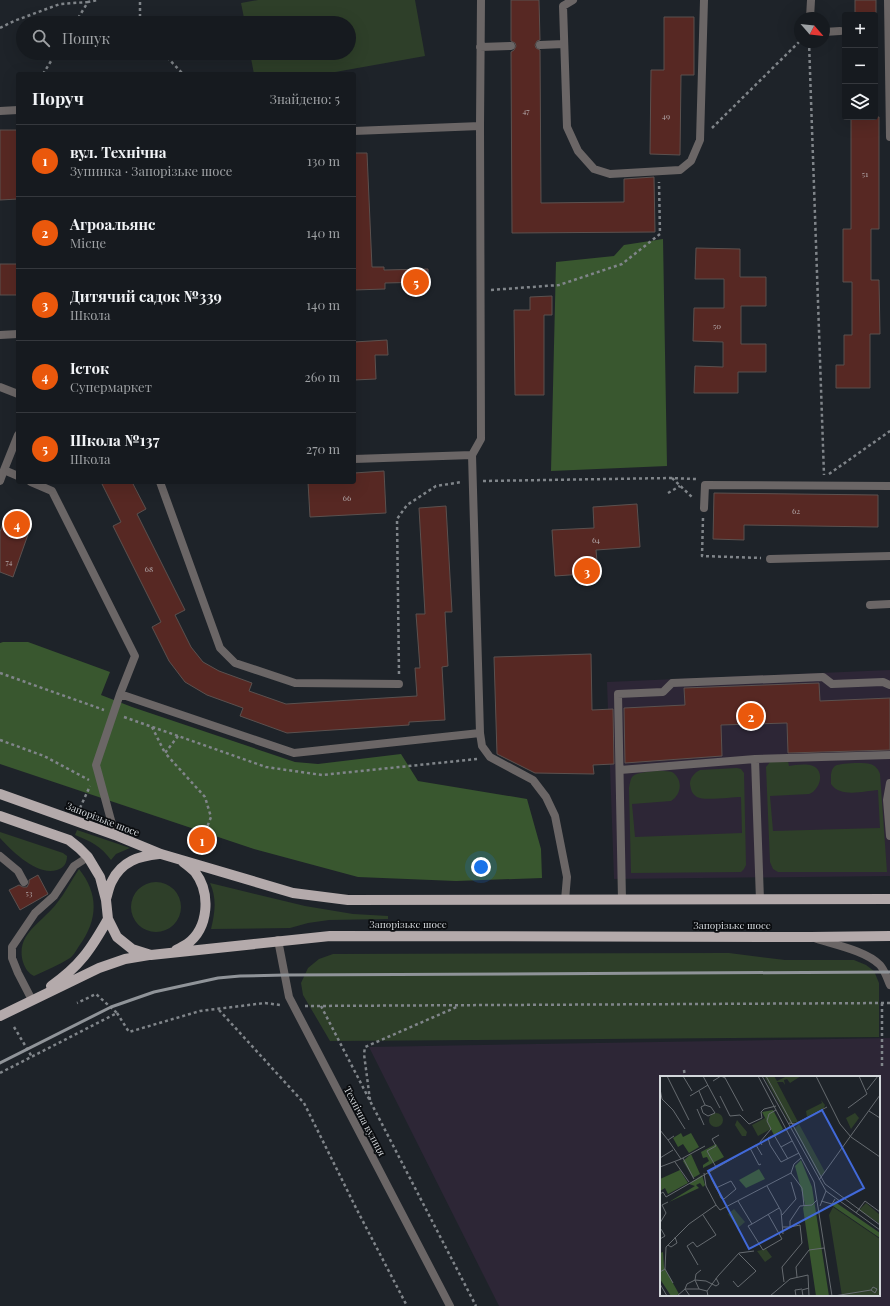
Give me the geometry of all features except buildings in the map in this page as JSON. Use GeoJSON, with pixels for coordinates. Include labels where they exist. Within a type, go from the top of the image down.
{"type":"FeatureCollection","features":[{"type":"Feature","properties":{"kind":"main road","name":"Запорізьке шосе"},"geometry":{"type":"LineString","coordinates":[[0,794],[180,860],[293,893],[348,900],[890,899]]}},
{"type":"Feature","properties":{"kind":"main road","name":"Запорізьке шосе"},"geometry":{"type":"LineString","coordinates":[[0,816],[69,840],[88,857],[100,877],[106,900],[108,919],[117,936],[132,949],[151,955],[278,940],[330,936],[890,936]]}},
{"type":"Feature","properties":{"kind":"main road"},"geometry":{"type":"LineString","coordinates":[[106,900],[112,881],[124,865],[142,856],[161,854]]}},
{"type":"Feature","properties":{"kind":"main road"},"geometry":{"type":"LineString","coordinates":[[171,953],[188,943],[201,928],[206,909],[204,890],[195,872],[180,860]]}},
{"type":"Feature","properties":{"kind":"main road"},"geometry":{"type":"LineString","coordinates":[[32,1000],[77,966],[94,944],[108,919]]}},
{"type":"Feature","properties":{"kind":"main road"},"geometry":{"type":"LineString","coordinates":[[0,1016],[99,968],[125,959],[151,955]]}},
{"type":"Feature","properties":{"kind":"street"},"geometry":{"type":"LineString","coordinates":[[480,0],[481,439],[472,455],[480,733],[482,746],[490,757],[533,780],[546,797],[555,816],[567,878],[565,900]]}},
{"type":"Feature","properties":{"kind":"street"},"geometry":{"type":"LineString","coordinates":[[573,0],[563,6],[567,127],[578,151],[594,169],[610,174],[680,170],[691,161],[700,140],[704,0]]}},
{"type":"Feature","properties":{"kind":"street"},"geometry":{"type":"LineString","coordinates":[[810,12],[811,0]]}},
{"type":"Feature","properties":{"kind":"street"},"geometry":{"type":"LineString","coordinates":[[888,0],[890,137]]}},
{"type":"Feature","properties":{"kind":"street"},"geometry":{"type":"LineString","coordinates":[[830,32],[840,31]]}},
{"type":"Feature","properties":{"kind":"street"},"geometry":{"type":"LineString","coordinates":[[540,45],[564,44]]}},
{"type":"Feature","properties":{"kind":"street"},"geometry":{"type":"LineString","coordinates":[[480,47],[511,46]]}},
{"type":"Feature","properties":{"kind":"street"},"geometry":{"type":"LineString","coordinates":[[0,111],[16,110]]}},
{"type":"Feature","properties":{"kind":"street"},"geometry":{"type":"LineString","coordinates":[[356,131],[480,126]]}},
{"type":"Feature","properties":{"kind":"street"},"geometry":{"type":"LineString","coordinates":[[0,335],[16,334]]}},
{"type":"Feature","properties":{"kind":"street"},"geometry":{"type":"LineString","coordinates":[[0,386],[16,393]]}},
{"type":"Feature","properties":{"kind":"street"},"geometry":{"type":"LineString","coordinates":[[0,481],[16,440]]}},
{"type":"Feature","properties":{"kind":"street"},"geometry":{"type":"LineString","coordinates":[[356,459],[472,455]]}},
{"type":"Feature","properties":{"kind":"street"},"geometry":{"type":"LineString","coordinates":[[4,470],[16,475]]}},
{"type":"Feature","properties":{"kind":"street"},"geometry":{"type":"LineString","coordinates":[[36,484],[52,491],[135,656],[120,694],[96,765],[115,835]]}},
{"type":"Feature","properties":{"kind":"street"},"geometry":{"type":"LineString","coordinates":[[161,484],[220,648],[235,663],[295,683],[399,684]]}},
{"type":"Feature","properties":{"kind":"street"},"geometry":{"type":"LineString","coordinates":[[704,508],[705,486],[890,486]]}},
{"type":"Feature","properties":{"kind":"street"},"geometry":{"type":"LineString","coordinates":[[770,559],[890,556]]}},
{"type":"Feature","properties":{"kind":"street"},"geometry":{"type":"LineString","coordinates":[[870,605],[890,604]]}},
{"type":"Feature","properties":{"kind":"street"},"geometry":{"type":"LineString","coordinates":[[622,900],[618,694],[663,692],[672,683],[823,677],[832,684],[883,682],[890,685]]}},
{"type":"Feature","properties":{"kind":"street"},"geometry":{"type":"LineString","coordinates":[[120,694],[294,753],[480,733]]}},
{"type":"Feature","properties":{"kind":"street"},"geometry":{"type":"LineString","coordinates":[[620,770],[755,759],[890,755]]}},
{"type":"Feature","properties":{"kind":"street"},"geometry":{"type":"LineString","coordinates":[[755,759],[760,900]]}},
{"type":"Feature","properties":{"kind":"street"},"geometry":{"type":"LineString","coordinates":[[890,783],[887,800],[890,836]]}},
{"type":"Feature","properties":{"kind":"street"},"geometry":{"type":"LineString","coordinates":[[0,856],[18,872],[24,882]]}},
{"type":"Feature","properties":{"kind":"street"},"geometry":{"type":"LineString","coordinates":[[32,1000],[12,958],[12,947],[35,912],[54,896],[74,866],[88,857]]}},
{"type":"Feature","properties":{"kind":"street"},"geometry":{"type":"LineString","coordinates":[[33,903],[35,912]]}},
{"type":"Feature","properties":{"kind":"street"},"geometry":{"type":"LineString","coordinates":[[810,937],[852,950],[872,959],[880,965],[890,984]]}},
{"type":"Feature","properties":{"kind":"street","name":"Технічна вулиця"},"geometry":{"type":"LineString","coordinates":[[278,940],[289,997],[293,1006],[450,1306]]}},
{"type":"Feature","properties":{"kind":"path"},"geometry":{"type":"LineString","coordinates":[[84,0],[88,2]]}},
{"type":"Feature","properties":{"kind":"path"},"geometry":{"type":"LineString","coordinates":[[28,16],[60,4],[98,0]]}},
{"type":"Feature","properties":{"kind":"path"},"geometry":{"type":"LineString","coordinates":[[140,0],[140,16]]}},
{"type":"Feature","properties":{"kind":"path"},"geometry":{"type":"LineString","coordinates":[[79,16],[88,2]]}},
{"type":"Feature","properties":{"kind":"path"},"geometry":{"type":"LineString","coordinates":[[0,28],[16,20]]}},
{"type":"Feature","properties":{"kind":"path"},"geometry":{"type":"LineString","coordinates":[[700,140],[794,47]]}},
{"type":"Feature","properties":{"kind":"path"},"geometry":{"type":"LineString","coordinates":[[809,48],[824,478],[890,431]]}},
{"type":"Feature","properties":{"kind":"path"},"geometry":{"type":"LineString","coordinates":[[44,72],[52,60]]}},
{"type":"Feature","properties":{"kind":"path"},"geometry":{"type":"LineString","coordinates":[[170,60],[181,72]]}},
{"type":"Feature","properties":{"kind":"path"},"geometry":{"type":"LineString","coordinates":[[480,290],[559,285],[622,264],[660,234],[659,171]]}},
{"type":"Feature","properties":{"kind":"path"},"geometry":{"type":"LineString","coordinates":[[671,478],[704,508],[702,556],[770,559]]}},
{"type":"Feature","properties":{"kind":"path"},"geometry":{"type":"LineString","coordinates":[[399,684],[397,519],[407,505],[436,486],[473,481],[671,478],[696,479]]}},
{"type":"Feature","properties":{"kind":"path"},"geometry":{"type":"LineString","coordinates":[[668,493],[680,486]]}},
{"type":"Feature","properties":{"kind":"path"},"geometry":{"type":"LineString","coordinates":[[152,727],[165,753],[205,797],[211,816],[206,830]]}},
{"type":"Feature","properties":{"kind":"path"},"geometry":{"type":"LineString","coordinates":[[165,753],[178,736]]}},
{"type":"Feature","properties":{"kind":"path"},"geometry":{"type":"LineString","coordinates":[[0,740],[44,756],[93,781],[80,808]]}},
{"type":"Feature","properties":{"kind":"path"},"geometry":{"type":"LineString","coordinates":[[77,1003],[96,994],[116,1013],[129,1032],[200,1011],[265,1003],[293,1006],[321,1006],[890,1003]]}},
{"type":"Feature","properties":{"kind":"path"},"geometry":{"type":"LineString","coordinates":[[882,1003],[882,1068]]}},
{"type":"Feature","properties":{"kind":"path"},"geometry":{"type":"LineString","coordinates":[[371,1103],[364,1054],[365,1047],[461,1005]]}},
{"type":"Feature","properties":{"kind":"path"},"geometry":{"type":"LineString","coordinates":[[321,1006],[476,1306]]}},
{"type":"Feature","properties":{"kind":"path"},"geometry":{"type":"LineString","coordinates":[[219,1009],[304,1103],[407,1306]]}},
{"type":"Feature","properties":{"kind":"path"},"geometry":{"type":"LineString","coordinates":[[0,1073],[116,1013]]}},
{"type":"Feature","properties":{"kind":"path"},"geometry":{"type":"LineString","coordinates":[[14,1027],[32,1057]]}},
{"type":"Feature","properties":{"kind":"path"},"geometry":{"type":"LineString","coordinates":[[684,1070],[684,1076]]}},
{"type":"Feature","properties":{"kind":"shaded area"},"geometry":{"type":"Polygon","coordinates":[[[890,670],[890,876],[614,879],[607,682],[890,670]]]}},
{"type":"Feature","properties":{"kind":"shaded area"},"geometry":{"type":"Polygon","coordinates":[[[890,1038],[890,1306],[499,1306],[369,1047],[890,1038]]]}},
{"type":"Feature","properties":{"kind":"green space"},"geometry":{"type":"Polygon","coordinates":[[[258,0],[415,0],[425,56],[335,72],[254,72],[251,60],[356,60],[356,16],[244,16],[241,3],[258,0]]]}},
{"type":"Feature","properties":{"kind":"green space"},"geometry":{"type":"Polygon","coordinates":[[[663,239],[667,466],[551,471],[556,262],[614,256],[624,245],[663,239]]]}},
{"type":"Feature","properties":{"kind":"green space"},"geometry":{"type":"Polygon","coordinates":[[[28,642],[110,672],[101,695],[132,707],[295,762],[318,764],[401,754],[418,781],[527,799],[541,849],[542,878],[456,881],[358,877],[254,849],[0,764],[0,643],[28,642]]]}},
{"type":"Feature","properties":{"kind":"green space"},"geometry":{"type":"Polygon","coordinates":[[[788,761],[789,766],[806,765],[815,767],[820,774],[820,782],[816,789],[809,794],[770,796],[773,831],[880,828],[878,790],[853,793],[840,791],[831,784],[833,768],[837,765],[867,763],[879,771],[887,872],[778,872],[773,869],[770,862],[766,767],[770,762],[788,761]]]}},
{"type":"Feature","properties":{"kind":"green space"},"geometry":{"type":"Polygon","coordinates":[[[741,769],[744,773],[746,865],[741,872],[631,873],[629,788],[633,776],[652,771],[672,772],[678,778],[680,786],[675,798],[671,801],[632,804],[635,837],[742,833],[741,797],[712,799],[697,797],[691,790],[690,784],[693,776],[700,770],[741,769]]]}},
{"type":"Feature","properties":{"kind":"green space"},"geometry":{"type":"Polygon","coordinates":[[[77,830],[130,848],[116,854],[111,860],[95,844],[75,835],[77,830]]]}},
{"type":"Feature","properties":{"kind":"green space"},"geometry":{"type":"Polygon","coordinates":[[[0,832],[63,853],[67,856],[66,863],[63,867],[57,870],[41,870],[26,862],[5,844],[0,838],[0,832]]]}},
{"type":"Feature","properties":{"kind":"green space"},"geometry":{"type":"Polygon","coordinates":[[[79,869],[86,878],[93,897],[93,917],[90,927],[70,958],[34,976],[27,970],[23,962],[22,952],[26,936],[60,899],[79,869]]]}},
{"type":"Feature","properties":{"kind":"green space"},"geometry":{"type":"Polygon","coordinates":[[[151,882],[161,882],[174,889],[181,902],[181,912],[174,925],[161,932],[151,932],[142,928],[135,921],[131,912],[131,902],[135,893],[142,886],[151,882]]]}},
{"type":"Feature","properties":{"kind":"green space"},"geometry":{"type":"Polygon","coordinates":[[[210,883],[305,906],[353,914],[388,916],[388,919],[329,920],[308,923],[290,928],[211,929],[215,906],[214,895],[210,883]]]}},
{"type":"Feature","properties":{"kind":"green space"},"geometry":{"type":"Polygon","coordinates":[[[729,953],[785,960],[854,960],[866,965],[874,971],[879,983],[879,1037],[330,1041],[303,995],[301,983],[308,968],[319,959],[333,954],[729,953]]]}},
{"type":"Feature","properties":{"kind":"railway"},"geometry":{"type":"LineString","coordinates":[[0,1063],[111,1007],[154,992],[218,978],[285,975],[890,972]]}},
{"type":"Feature","properties":{"kind":"place","name":"Школа №137"},"geometry":{"type":"Point","coordinates":[416,282]}},
{"type":"Feature","properties":{"kind":"place","name":"Істок"},"geometry":{"type":"Point","coordinates":[17,524]}},
{"type":"Feature","properties":{"kind":"place","name":"Дитячий садок №339"},"geometry":{"type":"Point","coordinates":[587,571]}},
{"type":"Feature","properties":{"kind":"place","name":"Агроальянс"},"geometry":{"type":"Point","coordinates":[751,716]}},
{"type":"Feature","properties":{"kind":"place","name":"вул. Технічна"},"geometry":{"type":"Point","coordinates":[202,840]}}]}
